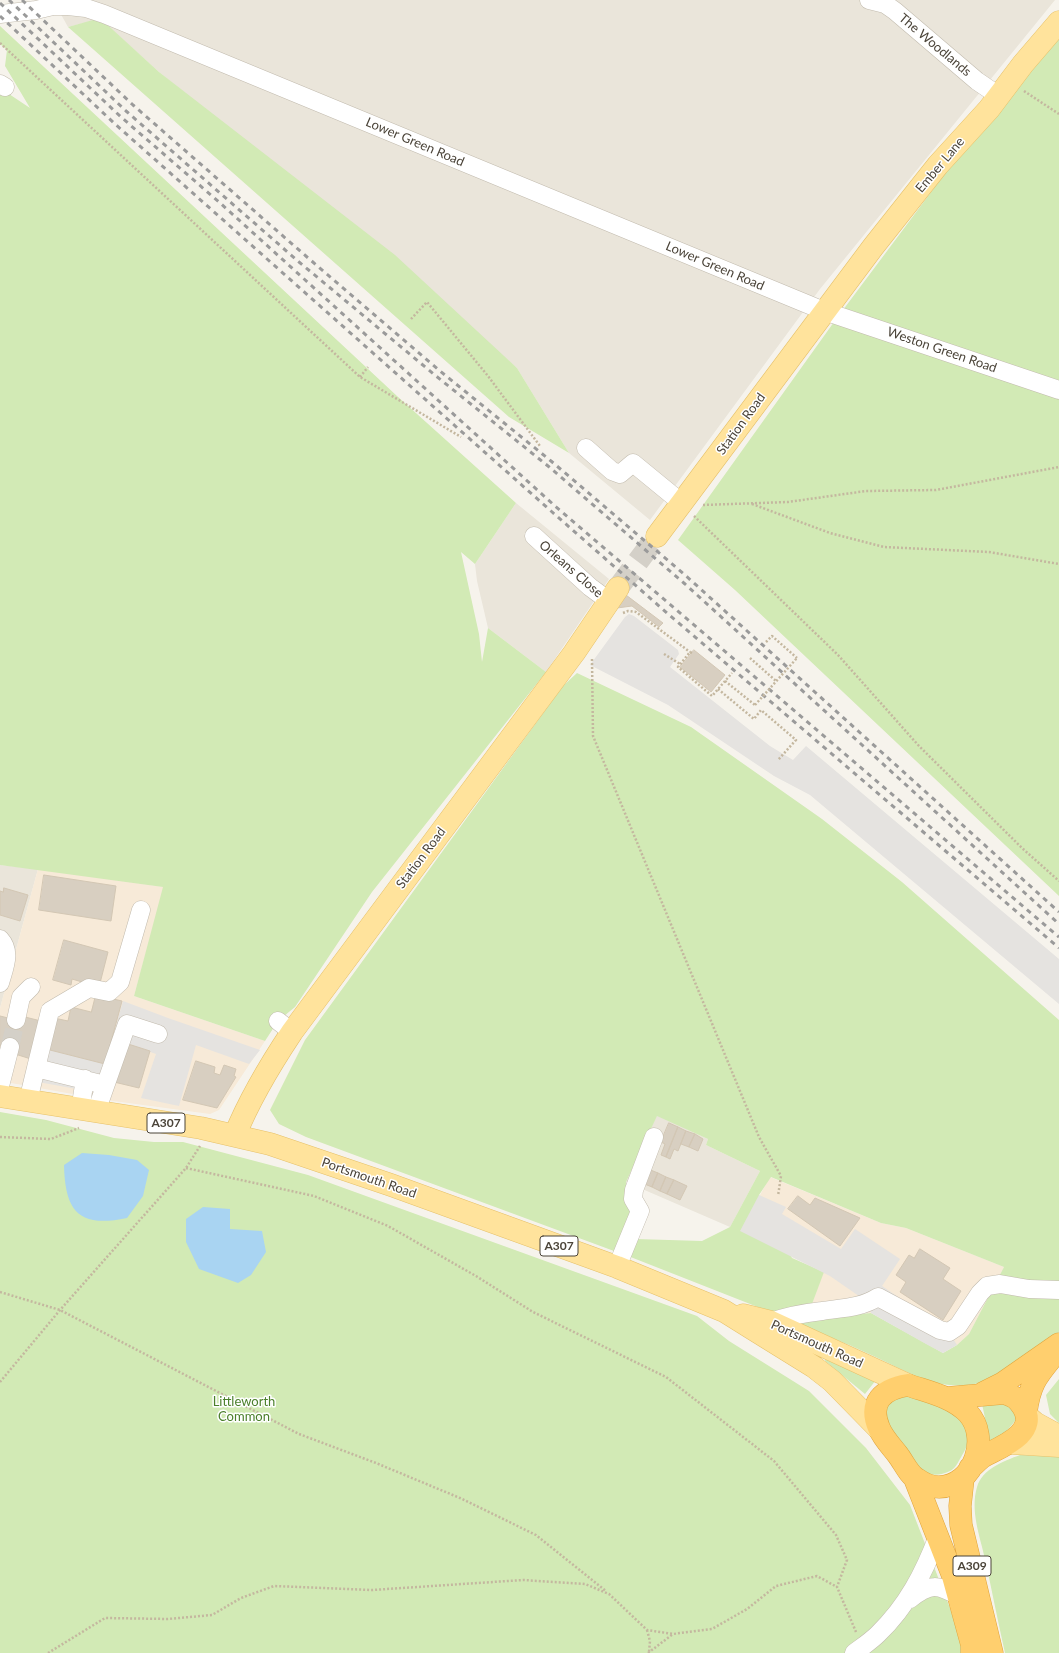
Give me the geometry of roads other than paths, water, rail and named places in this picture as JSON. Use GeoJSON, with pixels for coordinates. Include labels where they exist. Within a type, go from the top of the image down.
{"type":"FeatureCollection","features":[{"type":"Feature","properties":{"kind":"highway"},"geometry":{"type":"LineString","coordinates":[[979,1395],[1003,1383],[1059,1344]]}},
{"type":"Feature","properties":{"kind":"highway"},"geometry":{"type":"LineString","coordinates":[[966,1473],[977,1454],[979,1442],[975,1422],[967,1412],[947,1398],[908,1385],[894,1387],[886,1391],[878,1400],[874,1413],[879,1430],[915,1479],[930,1486],[941,1487],[966,1473],[983,1457],[1011,1443],[1026,1426],[1028,1393],[1034,1379],[1059,1350]]}},
{"type":"Feature","properties":{"kind":"highway"},"geometry":{"type":"LineString","coordinates":[[947,1398],[1004,1393],[1013,1395],[1020,1401],[1027,1414]]}},
{"type":"Feature","properties":{"kind":"highway","name":"A309"},"geometry":{"type":"LineString","coordinates":[[966,1473],[960,1506],[961,1525],[992,1653]]}},
{"type":"Feature","properties":{"kind":"highway","name":"A309"},"geometry":{"type":"LineString","coordinates":[[915,1479],[936,1530],[960,1597],[972,1653]]}},
{"type":"Feature","properties":{"kind":"main road","name":"Ember Lane"},"geometry":{"type":"LineString","coordinates":[[824,311],[938,165],[1004,89],[1059,22]]}},
{"type":"Feature","properties":{"kind":"main road","name":"Station Road"},"geometry":{"type":"LineString","coordinates":[[657,536],[683,504],[824,311]]}},
{"type":"Feature","properties":{"kind":"main road","name":"Station Road"},"geometry":{"type":"LineString","coordinates":[[235,1135],[250,1101],[270,1064],[285,1026],[616,601]]}},
{"type":"Feature","properties":{"kind":"main road","name":"Portsmouth Road"},"geometry":{"type":"LineString","coordinates":[[0,1096],[28,1101],[87,1116],[235,1135],[270,1144],[391,1185],[617,1267],[724,1311],[771,1322],[908,1385]]}},
{"type":"Feature","properties":{"kind":"main road","name":"Portsmouth Road"},"geometry":{"type":"LineString","coordinates":[[724,1311],[814,1367],[832,1381],[879,1430]]}},
{"type":"Feature","properties":{"kind":"main road"},"geometry":{"type":"LineString","coordinates":[[780,1346],[832,1394],[881,1449],[936,1530]]}},
{"type":"Feature","properties":{"kind":"main road"},"geometry":{"type":"LineString","coordinates":[[1027,1414],[1035,1423],[1059,1436]]}},
{"type":"Feature","properties":{"kind":"main road"},"geometry":{"type":"LineString","coordinates":[[1011,1443],[1059,1446]]}},
{"type":"Feature","properties":{"kind":"street","name":"The Woodlands"},"geometry":{"type":"LineString","coordinates":[[869,0],[884,4],[895,11],[977,81],[1004,89]]}},
{"type":"Feature","properties":{"kind":"street","name":"Lower Green Road"},"geometry":{"type":"LineString","coordinates":[[0,14],[36,10],[53,6],[87,4],[136,26],[824,311]]}},
{"type":"Feature","properties":{"kind":"street","name":"Weston Green Road"},"geometry":{"type":"LineString","coordinates":[[824,311],[1059,390]]}},
{"type":"Feature","properties":{"kind":"street"},"geometry":{"type":"LineString","coordinates":[[586,448],[612,471],[620,474],[633,463],[683,504]]}},
{"type":"Feature","properties":{"kind":"street","name":"Orleans Close"},"geometry":{"type":"LineString","coordinates":[[534,536],[590,587],[616,601]]}},
{"type":"Feature","properties":{"kind":"street"},"geometry":{"type":"LineString","coordinates":[[28,1101],[50,1011],[89,988],[109,992],[120,982],[141,910]]}},
{"type":"Feature","properties":{"kind":"street"},"geometry":{"type":"LineString","coordinates":[[0,939],[8,954],[0,983]]}},
{"type":"Feature","properties":{"kind":"street"},"geometry":{"type":"LineString","coordinates":[[16,1020],[21,997],[31,987]]}},
{"type":"Feature","properties":{"kind":"street"},"geometry":{"type":"LineString","coordinates":[[87,1116],[127,1024],[158,1034]]}},
{"type":"Feature","properties":{"kind":"street"},"geometry":{"type":"LineString","coordinates":[[0,1086],[10,1047]]}},
{"type":"Feature","properties":{"kind":"street"},"geometry":{"type":"LineString","coordinates":[[36,1068],[91,1081],[87,1116]]}},
{"type":"Feature","properties":{"kind":"street"},"geometry":{"type":"LineString","coordinates":[[617,1267],[640,1211],[633,1199],[634,1190],[654,1137]]}},
{"type":"Feature","properties":{"kind":"street"},"geometry":{"type":"LineString","coordinates":[[771,1322],[782,1318],[814,1312],[859,1306],[878,1297],[940,1330],[949,1332],[958,1326],[980,1293],[987,1286],[1000,1284],[1023,1288],[1059,1290]]}},
{"type":"Feature","properties":{"kind":"street"},"geometry":{"type":"LineString","coordinates":[[858,1650],[877,1636],[908,1600],[927,1564],[936,1530]]}},
{"type":"Feature","properties":{"kind":"street"},"geometry":{"type":"LineString","coordinates":[[908,1600],[928,1587],[936,1586],[945,1588],[960,1597]]}},
{"type":"Feature","properties":{"kind":"water"},"geometry":{"type":"Polygon","coordinates":[[[82,1153],[109,1155],[137,1160],[149,1170],[143,1196],[127,1218],[111,1221],[97,1221],[86,1218],[78,1213],[72,1205],[65,1181],[64,1165],[82,1153]]]}},
{"type":"Feature","properties":{"kind":"water"},"geometry":{"type":"Polygon","coordinates":[[[203,1207],[230,1209],[230,1229],[262,1231],[266,1252],[251,1275],[238,1283],[199,1269],[186,1242],[186,1219],[203,1207]]]}},
{"type":"Feature","properties":{"kind":"tunnel"},"geometry":{"type":"LineString","coordinates":[[618,588],[657,536]]}},
{"type":"Feature","properties":{"kind":"tunnel"},"geometry":{"type":"LineString","coordinates":[[10,1047],[16,1020]]}},
{"type":"Feature","properties":{"kind":"railway"},"geometry":{"type":"LineString","coordinates":[[9,0],[126,111],[299,262],[436,376],[548,466],[685,584],[1059,924]]}},
{"type":"Feature","properties":{"kind":"railway"},"geometry":{"type":"LineString","coordinates":[[22,0],[133,105],[307,257],[440,371],[551,461],[685,575],[1059,912]]}},
{"type":"Feature","properties":{"kind":"railway"},"geometry":{"type":"LineString","coordinates":[[0,3],[121,117],[219,202],[555,506],[1059,937]]}},
{"type":"Feature","properties":{"kind":"railway"},"geometry":{"type":"LineString","coordinates":[[0,16],[115,124],[551,511],[667,613],[1059,948]]}},
{"type":"Feature","properties":{"kind":"park label","name":"Littleworth Common"},"geometry":{"type":"Point","coordinates":[244,1410]}}]}
